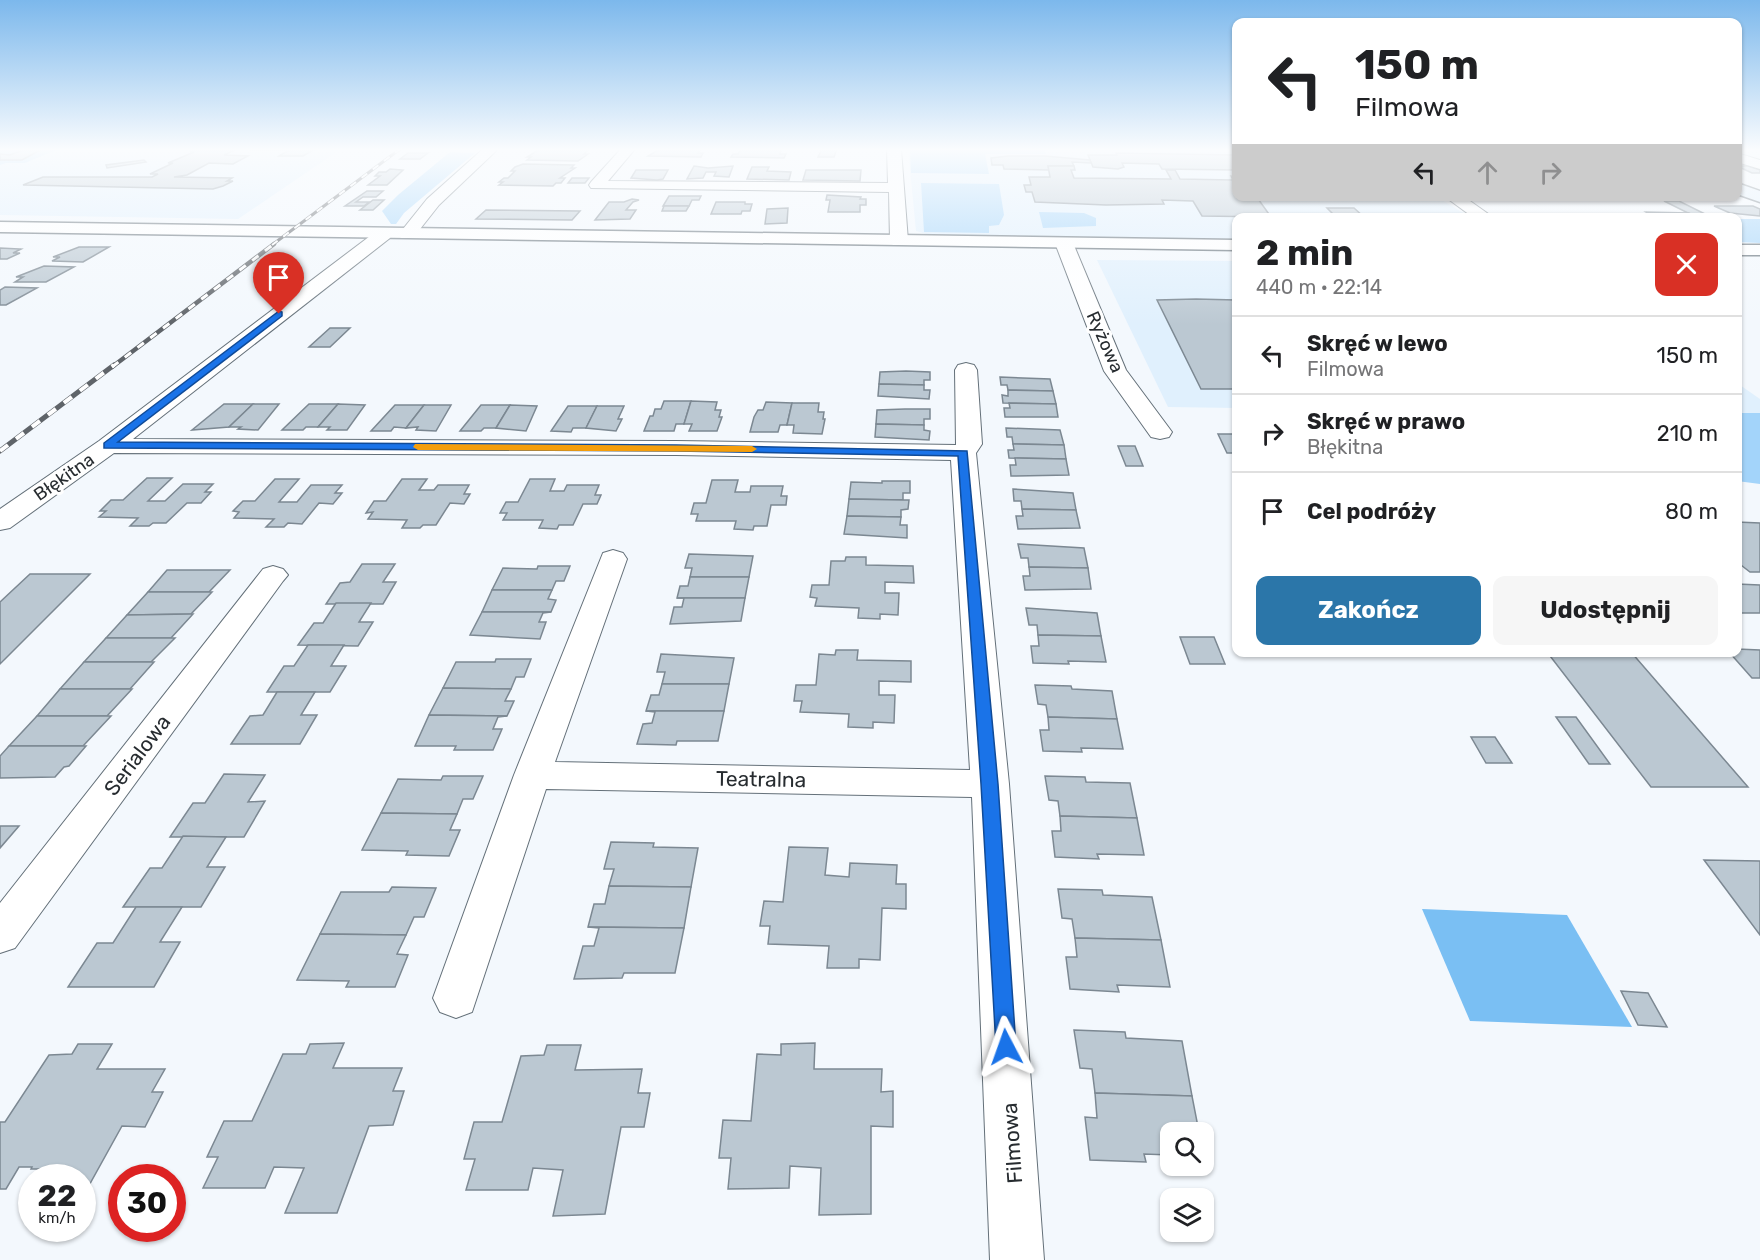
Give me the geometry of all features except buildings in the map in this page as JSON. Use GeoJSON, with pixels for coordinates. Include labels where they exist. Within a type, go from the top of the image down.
{"type":"FeatureCollection","features":[{"type":"Feature","properties":{"kind":"street"},"geometry":{"type":"LineString","coordinates":[[407,234],[428,208]]}},
{"type":"Feature","properties":{"kind":"street"},"geometry":{"type":"LineString","coordinates":[[898,208],[899,241]]}},
{"type":"Feature","properties":{"kind":"street"},"geometry":{"type":"LineString","coordinates":[[0,227],[1232,245]]}},
{"type":"Feature","properties":{"kind":"street","name":"Błękitna"},"geometry":{"type":"LineString","coordinates":[[0,522],[108,446],[384,234]]}},
{"type":"Feature","properties":{"kind":"street","name":"Ryżowa"},"geometry":{"type":"LineString","coordinates":[[1064,243],[1115,371],[1160,432]]}},
{"type":"Feature","properties":{"kind":"street"},"geometry":{"type":"LineString","coordinates":[[1742,249],[1760,250]]}},
{"type":"Feature","properties":{"kind":"street","name":"Filmowa"},"geometry":{"type":"LineString","coordinates":[[966,370],[970,444],[963,453],[990,784],[1017,1237]]}},
{"type":"Feature","properties":{"kind":"street"},"geometry":{"type":"LineString","coordinates":[[108,446],[664,448],[963,453]]}},
{"type":"Feature","properties":{"kind":"street"},"geometry":{"type":"LineString","coordinates":[[456,998],[532,775],[613,560]]}},
{"type":"Feature","properties":{"kind":"street","name":"Serialowa"},"geometry":{"type":"LineString","coordinates":[[0,935],[273,575]]}},
{"type":"Feature","properties":{"kind":"street","name":"Teatralna"},"geometry":{"type":"LineString","coordinates":[[532,775],[990,784]]}},
{"type":"Feature","properties":{"kind":"shaded area"},"geometry":{"type":"Polygon","coordinates":[[[0,208],[254,208],[238,219],[0,215],[0,208]]]}},
{"type":"Feature","properties":{"kind":"shaded area"},"geometry":{"type":"Polygon","coordinates":[[[385,208],[410,208],[396,224],[391,224],[382,211],[385,208]]]}},
{"type":"Feature","properties":{"kind":"shaded area"},"geometry":{"type":"Polygon","coordinates":[[[914,208],[1455,208],[1463,213],[1232,213],[1232,239],[930,235],[916,231],[914,208]]]}},
{"type":"Feature","properties":{"kind":"shaded area"},"geometry":{"type":"Polygon","coordinates":[[[923,208],[1003,208],[1004,215],[999,225],[989,226],[989,233],[924,232],[923,208]]]}},
{"type":"Feature","properties":{"kind":"shaded area"},"geometry":{"type":"Polygon","coordinates":[[[1039,212],[1084,213],[1096,218],[1096,226],[1043,228],[1039,212]]]}},
{"type":"Feature","properties":{"kind":"shaded area"},"geometry":{"type":"Polygon","coordinates":[[[1742,219],[1760,219],[1760,243],[1742,242],[1742,219]]]}},
{"type":"Feature","properties":{"kind":"shaded area"},"geometry":{"type":"Polygon","coordinates":[[[1097,260],[1232,261],[1232,408],[1168,407],[1097,260]]]}},
{"type":"Feature","properties":{"kind":"shaded area"},"geometry":{"type":"Polygon","coordinates":[[[1742,386],[1760,399],[1760,413],[1742,413],[1742,386]]]}},
{"type":"Feature","properties":{"kind":"shaded area"},"geometry":{"type":"Polygon","coordinates":[[[1742,413],[1760,413],[1760,484],[1742,482],[1742,413]]]}},
{"type":"Feature","properties":{"kind":"shaded area"},"geometry":{"type":"Polygon","coordinates":[[[1422,909],[1567,915],[1632,1027],[1470,1021],[1422,909]]]}},
{"type":"Feature","properties":{"kind":"railway"},"geometry":{"type":"LineString","coordinates":[[272,245],[322,208]]}},
{"type":"Feature","properties":{"kind":"railway"},"geometry":{"type":"LineString","coordinates":[[112,367],[274,244]]}},
{"type":"Feature","properties":{"kind":"railway"},"geometry":{"type":"LineString","coordinates":[[0,451],[114,365]]}},
{"type":"Feature","properties":{"kind":"slow traffic"},"geometry":{"type":"LineString","coordinates":[[418,447],[752,449]]}},
{"type":"Feature","properties":{"kind":"route"},"geometry":{"type":"LineString","coordinates":[[279,314],[108,446],[676,448],[963,453],[990,784],[1006,1047]]}}]}
